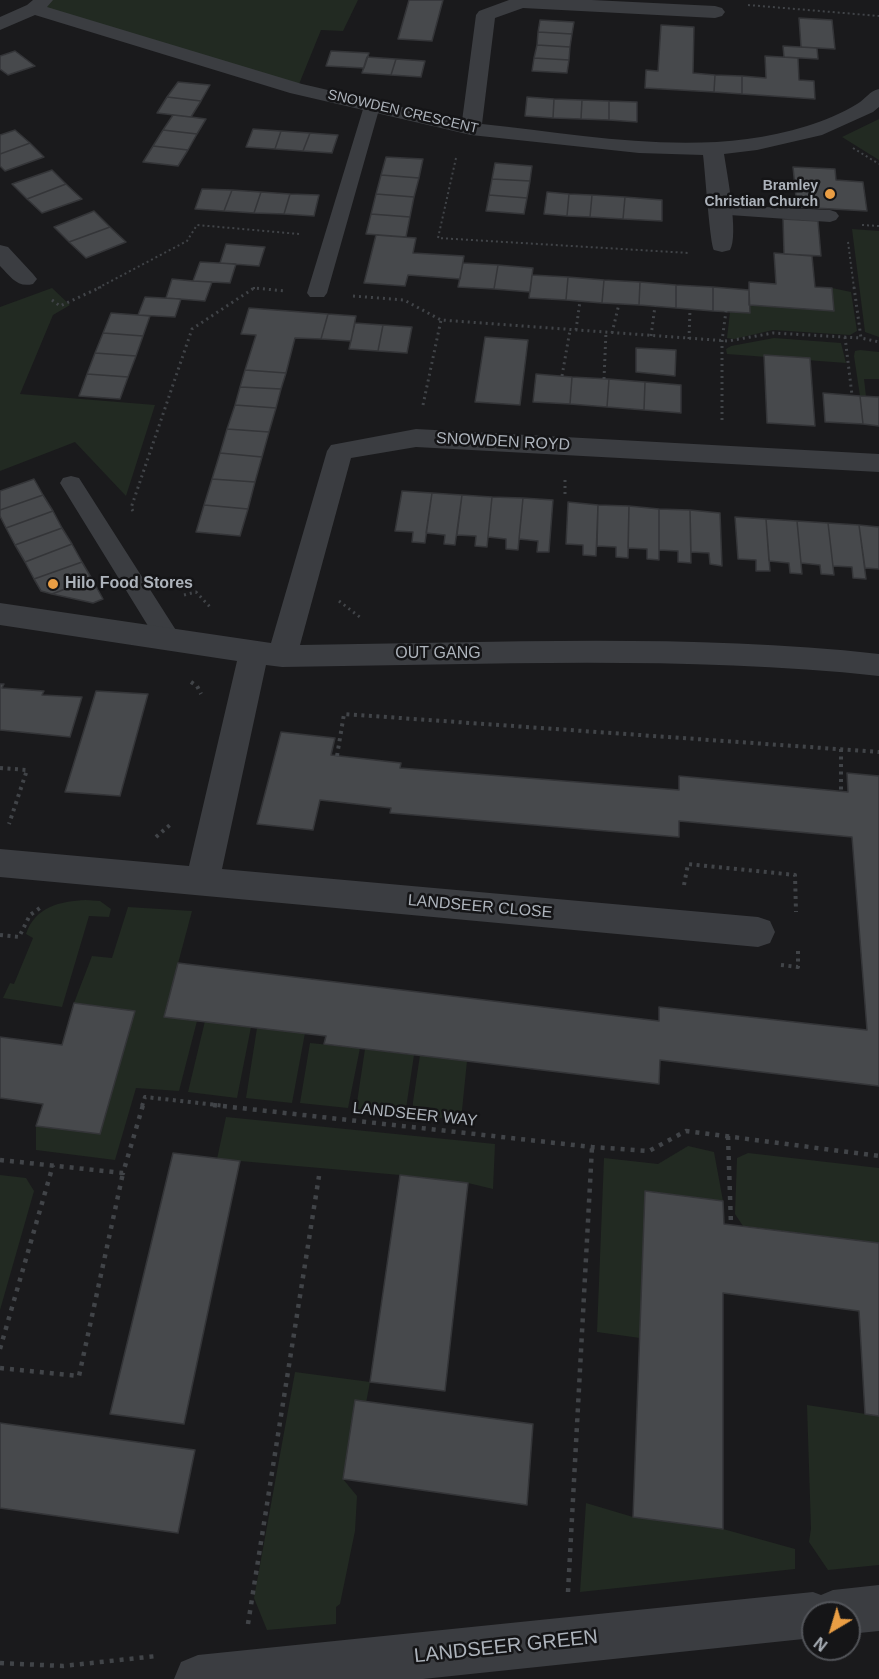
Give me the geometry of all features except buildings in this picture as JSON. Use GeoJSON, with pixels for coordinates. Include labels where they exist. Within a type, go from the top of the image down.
{"type":"FeatureCollection","features":[{"type":"Feature","properties":{"kind":"street"},"geometry":{"type":"LineString","coordinates":[[471,129],[486,15],[521,2],[715,12]]}},
{"type":"Feature","properties":{"kind":"street"},"geometry":{"type":"LineString","coordinates":[[0,24],[39,5]]}},
{"type":"Feature","properties":{"kind":"street","name":"SNOWDEN CRESCENT"},"geometry":{"type":"LineString","coordinates":[[39,5],[297,89],[471,129],[639,147],[713,149],[757,144],[815,131],[866,108],[879,95]]}},
{"type":"Feature","properties":{"kind":"street"},"geometry":{"type":"LineString","coordinates":[[713,149],[721,210],[722,245]]}},
{"type":"Feature","properties":{"kind":"street"},"geometry":{"type":"LineString","coordinates":[[2,258],[25,279]]}},
{"type":"Feature","properties":{"kind":"street","name":"SNOWDEN ROYD"},"geometry":{"type":"LineString","coordinates":[[268,654],[340,451],[416,438],[879,463]]}},
{"type":"Feature","properties":{"kind":"street","name":"OUT GANG"},"geometry":{"type":"LineString","coordinates":[[0,614],[268,654],[677,652],[823,659],[879,665]]}},
{"type":"Feature","properties":{"kind":"street"},"geometry":{"type":"LineString","coordinates":[[202,882],[268,654]]}},
{"type":"Feature","properties":{"kind":"street","name":"LANDSEER CLOSE"},"geometry":{"type":"LineString","coordinates":[[0,863],[758,932]]}},
{"type":"Feature","properties":{"kind":"street"},"geometry":{"type":"LineString","coordinates":[[861,1610],[879,1608]]}},
{"type":"Feature","properties":{"kind":"street","name":"LANDSEER GREEN"},"geometry":{"type":"LineString","coordinates":[[182,1667],[565,1641],[801,1616]]}},
{"type":"Feature","properties":{"kind":"lane"},"geometry":{"type":"LineString","coordinates":[[317,293],[372,106]]}},
{"type":"Feature","properties":{"kind":"lane"},"geometry":{"type":"LineString","coordinates":[[721,210],[830,216]]}},
{"type":"Feature","properties":{"kind":"lane"},"geometry":{"type":"LineString","coordinates":[[71,483],[170,641]]}},
{"type":"Feature","properties":{"kind":"path"},"geometry":{"type":"LineString","coordinates":[[744,5],[879,16]]}},
{"type":"Feature","properties":{"kind":"path"},"geometry":{"type":"LineString","coordinates":[[471,129],[459,145],[438,238],[722,255],[722,245]]}},
{"type":"Feature","properties":{"kind":"path"},"geometry":{"type":"LineString","coordinates":[[25,279],[60,306],[187,241],[197,225],[334,237]]}},
{"type":"Feature","properties":{"kind":"path"},"geometry":{"type":"LineString","coordinates":[[856,225],[879,226]]}},
{"type":"Feature","properties":{"kind":"path"},"geometry":{"type":"LineString","coordinates":[[847,235],[861,338]]}},
{"type":"Feature","properties":{"kind":"path"},"geometry":{"type":"LineString","coordinates":[[136,517],[131,508],[192,329],[254,288],[404,300],[441,320],[722,341],[773,333],[861,338],[879,342]]}},
{"type":"Feature","properties":{"kind":"path"},"geometry":{"type":"LineString","coordinates":[[576,330],[580,301]]}},
{"type":"Feature","properties":{"kind":"path"},"geometry":{"type":"LineString","coordinates":[[612,333],[619,304]]}},
{"type":"Feature","properties":{"kind":"path"},"geometry":{"type":"LineString","coordinates":[[651,336],[655,306]]}},
{"type":"Feature","properties":{"kind":"path"},"geometry":{"type":"LineString","coordinates":[[689,339],[690,309]]}},
{"type":"Feature","properties":{"kind":"path"},"geometry":{"type":"LineString","coordinates":[[722,422],[722,341],[726,312]]}},
{"type":"Feature","properties":{"kind":"path"},"geometry":{"type":"LineString","coordinates":[[416,438],[441,320]]}},
{"type":"Feature","properties":{"kind":"path"},"geometry":{"type":"LineString","coordinates":[[562,376],[570,330]]}},
{"type":"Feature","properties":{"kind":"path"},"geometry":{"type":"LineString","coordinates":[[604,379],[606,332]]}},
{"type":"Feature","properties":{"kind":"path"},"geometry":{"type":"LineString","coordinates":[[845,337],[852,395]]}},
{"type":"Feature","properties":{"kind":"path"},"geometry":{"type":"LineString","coordinates":[[564,494],[565,486]]}},
{"type":"Feature","properties":{"kind":"path"},"geometry":{"type":"LineString","coordinates":[[202,645],[177,596],[196,592],[219,615]]}},
{"type":"Feature","properties":{"kind":"path"},"geometry":{"type":"LineString","coordinates":[[182,676],[197,686],[206,704]]}},
{"type":"Feature","properties":{"kind":"path"},"geometry":{"type":"LineString","coordinates":[[337,756],[344,714],[879,752]]}},
{"type":"Feature","properties":{"kind":"path"},"geometry":{"type":"LineString","coordinates":[[841,749],[841,791]]}},
{"type":"Feature","properties":{"kind":"path"},"geometry":{"type":"LineString","coordinates":[[0,768],[27,770],[8,826]]}},
{"type":"Feature","properties":{"kind":"path"},"geometry":{"type":"LineString","coordinates":[[152,841],[176,820]]}},
{"type":"Feature","properties":{"kind":"path"},"geometry":{"type":"LineString","coordinates":[[676,892],[684,886],[688,864],[795,875],[796,921]]}},
{"type":"Feature","properties":{"kind":"path"},"geometry":{"type":"LineString","coordinates":[[0,935],[19,937],[30,915],[46,903]]}},
{"type":"Feature","properties":{"kind":"path"},"geometry":{"type":"LineString","coordinates":[[797,944],[798,967]]}},
{"type":"Feature","properties":{"kind":"path","name":"LANDSEER WAY"},"geometry":{"type":"LineString","coordinates":[[123,1173],[145,1097],[592,1147],[649,1151],[686,1131],[879,1156]]}},
{"type":"Feature","properties":{"kind":"path"},"geometry":{"type":"LineString","coordinates":[[728,1136],[731,1225]]}},
{"type":"Feature","properties":{"kind":"path"},"geometry":{"type":"LineString","coordinates":[[565,1641],[592,1147]]}},
{"type":"Feature","properties":{"kind":"path"},"geometry":{"type":"LineString","coordinates":[[0,1160],[123,1173],[79,1376],[0,1368]]}},
{"type":"Feature","properties":{"kind":"path"},"geometry":{"type":"LineString","coordinates":[[0,1349],[53,1165]]}},
{"type":"Feature","properties":{"kind":"path"},"geometry":{"type":"LineString","coordinates":[[247,1634],[320,1176]]}},
{"type":"Feature","properties":{"kind":"path"},"geometry":{"type":"LineString","coordinates":[[0,1663],[182,1667]]}},
{"type":"Feature","properties":{"kind":"shaded area"},"geometry":{"type":"Polygon","coordinates":[[[44,0],[358,0],[343,31],[321,30],[297,89],[34,9],[44,0]]]}},
{"type":"Feature","properties":{"kind":"shaded area"},"geometry":{"type":"Polygon","coordinates":[[[879,119],[879,160],[842,137],[879,119]]]}},
{"type":"Feature","properties":{"kind":"shaded area"},"geometry":{"type":"Polygon","coordinates":[[[852,229],[879,231],[879,337],[865,332],[852,229]]]}},
{"type":"Feature","properties":{"kind":"shaded area"},"geometry":{"type":"Polygon","coordinates":[[[52,288],[70,305],[53,315],[20,394],[155,405],[126,496],[75,442],[0,471],[0,307],[52,288]]]}},
{"type":"Feature","properties":{"kind":"shaded area"},"geometry":{"type":"Polygon","coordinates":[[[832,288],[851,292],[857,331],[850,335],[773,330],[734,339],[727,338],[730,312],[750,313],[749,305],[834,311],[832,288]]]}},
{"type":"Feature","properties":{"kind":"shaded area"},"geometry":{"type":"Polygon","coordinates":[[[774,338],[841,343],[846,363],[727,354],[726,349],[731,346],[774,338]]]}},
{"type":"Feature","properties":{"kind":"shaded area"},"geometry":{"type":"Polygon","coordinates":[[[855,351],[879,352],[879,379],[864,379],[866,396],[860,396],[854,356],[855,351]]]}},
{"type":"Feature","properties":{"kind":"shaded area"},"geometry":{"type":"Polygon","coordinates":[[[86,900],[100,901],[111,909],[109,917],[89,916],[62,1007],[3,998],[10,983],[14,984],[33,938],[26,934],[36,917],[58,904],[86,900]]]}},
{"type":"Feature","properties":{"kind":"shaded area"},"geometry":{"type":"Polygon","coordinates":[[[128,907],[192,911],[164,1016],[197,1021],[179,1091],[136,1088],[115,1160],[36,1150],[36,1126],[135,1011],[74,1003],[92,956],[112,958],[128,907]]]}},
{"type":"Feature","properties":{"kind":"shaded area"},"geometry":{"type":"Polygon","coordinates":[[[205,1021],[251,1027],[237,1098],[188,1092],[205,1021]]]}},
{"type":"Feature","properties":{"kind":"shaded area"},"geometry":{"type":"Polygon","coordinates":[[[257,1028],[305,1033],[292,1103],[246,1098],[257,1028]]]}},
{"type":"Feature","properties":{"kind":"shaded area"},"geometry":{"type":"Polygon","coordinates":[[[310,1043],[360,1048],[348,1108],[300,1103],[310,1043]]]}},
{"type":"Feature","properties":{"kind":"shaded area"},"geometry":{"type":"Polygon","coordinates":[[[365,1049],[414,1055],[405,1115],[356,1109],[365,1049]]]}},
{"type":"Feature","properties":{"kind":"shaded area"},"geometry":{"type":"Polygon","coordinates":[[[420,1055],[467,1061],[461,1120],[413,1115],[420,1055]]]}},
{"type":"Feature","properties":{"kind":"shaded area"},"geometry":{"type":"Polygon","coordinates":[[[226,1117],[495,1144],[493,1189],[468,1183],[400,1175],[217,1159],[226,1117]]]}},
{"type":"Feature","properties":{"kind":"shaded area"},"geometry":{"type":"Polygon","coordinates":[[[688,1146],[714,1152],[723,1201],[646,1191],[640,1338],[597,1332],[604,1158],[658,1164],[688,1146]]]}},
{"type":"Feature","properties":{"kind":"shaded area"},"geometry":{"type":"Polygon","coordinates":[[[748,1153],[879,1168],[879,1243],[743,1226],[735,1214],[737,1158],[748,1153]]]}},
{"type":"Feature","properties":{"kind":"shaded area"},"geometry":{"type":"Polygon","coordinates":[[[0,1175],[26,1178],[34,1191],[0,1310],[0,1175]]]}},
{"type":"Feature","properties":{"kind":"shaded area"},"geometry":{"type":"Polygon","coordinates":[[[295,1372],[370,1382],[366,1403],[355,1401],[343,1479],[357,1496],[355,1531],[340,1604],[336,1607],[336,1624],[267,1630],[254,1598],[295,1372]]]}},
{"type":"Feature","properties":{"kind":"shaded area"},"geometry":{"type":"Polygon","coordinates":[[[807,1405],[879,1416],[879,1565],[828,1570],[809,1542],[811,1529],[807,1405]]]}},
{"type":"Feature","properties":{"kind":"shaded area"},"geometry":{"type":"Polygon","coordinates":[[[586,1503],[633,1517],[723,1529],[795,1549],[795,1569],[580,1592],[586,1503]]]}},
{"type":"Feature","properties":{"kind":"place","name":"Bramley Christian Church"},"geometry":{"type":"Point","coordinates":[830,194]}},
{"type":"Feature","properties":{"kind":"place","name":"Hilo Food Stores"},"geometry":{"type":"Point","coordinates":[53,584]}}]}
